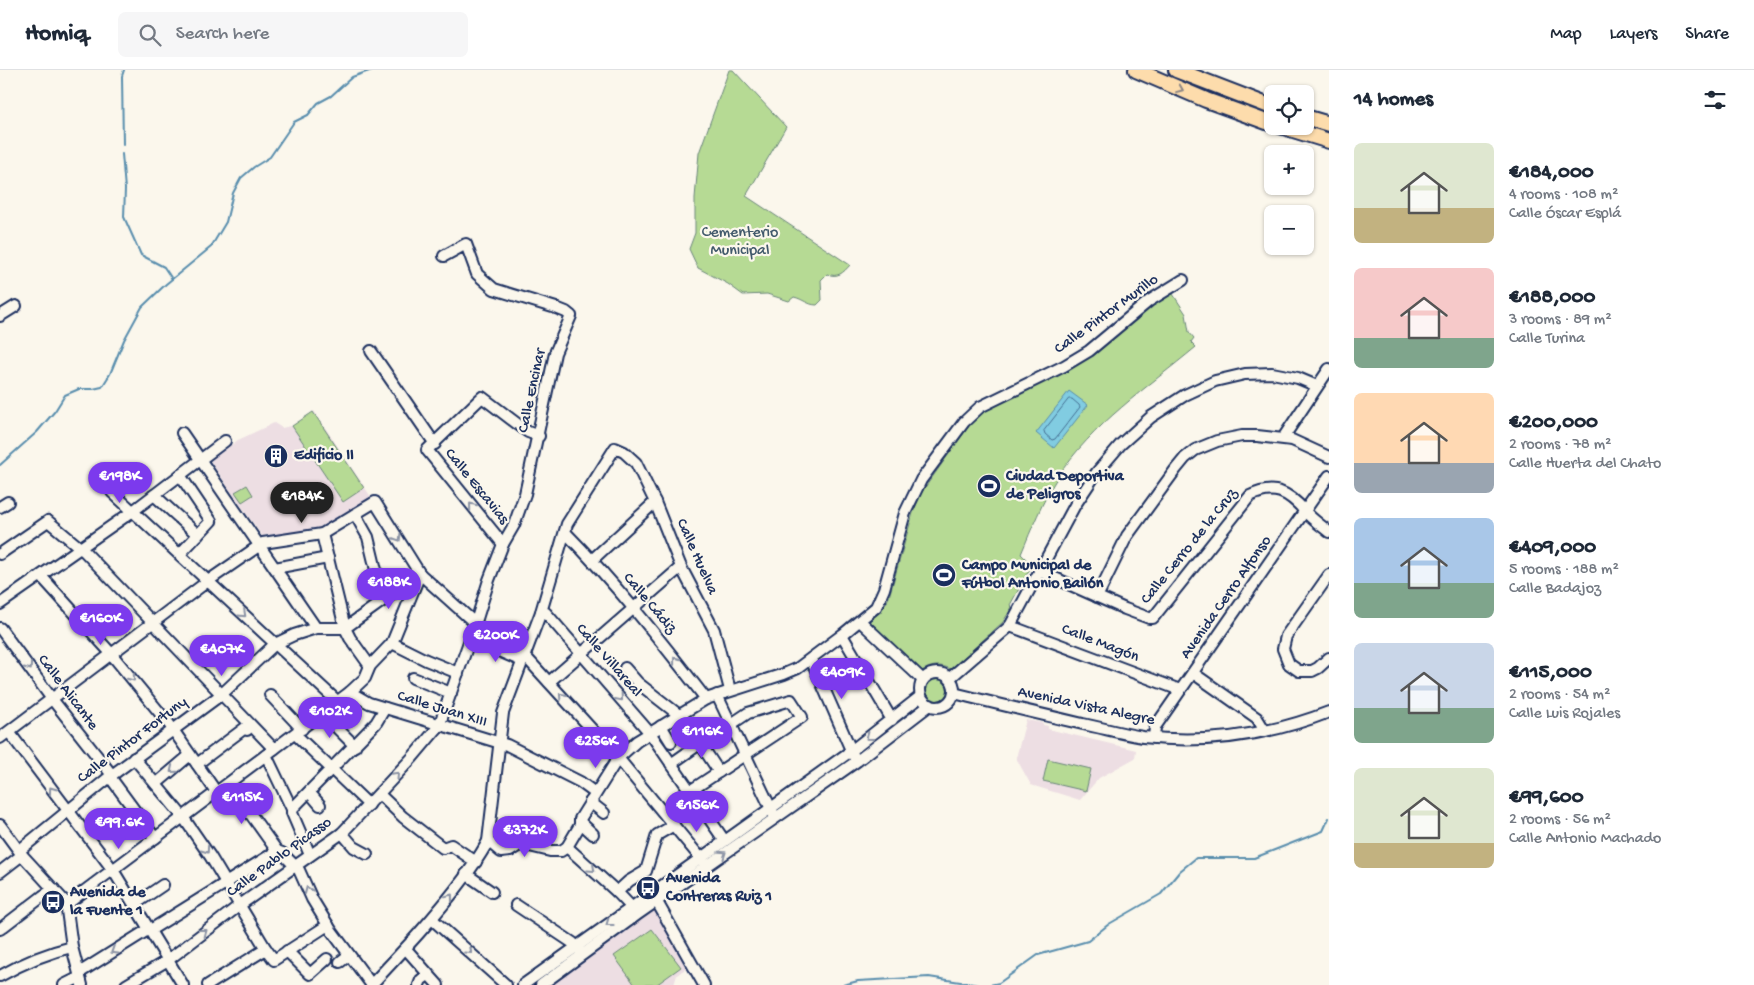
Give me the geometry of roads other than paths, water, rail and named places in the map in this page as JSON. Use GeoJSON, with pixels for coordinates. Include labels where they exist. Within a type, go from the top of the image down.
{"type":"FeatureCollection","features":[{"type":"Feature","properties":{"kind":"highway"},"geometry":{"type":"LineString","coordinates":[[1136,70],[1206,100],[1264,121]]}},
{"type":"Feature","properties":{"kind":"highway"},"geometry":{"type":"LineString","coordinates":[[1176,70],[1264,104]]}},
{"type":"Feature","properties":{"kind":"highway"},"geometry":{"type":"LineString","coordinates":[[1314,120],[1329,124]]}},
{"type":"Feature","properties":{"kind":"highway"},"geometry":{"type":"LineString","coordinates":[[1309,135],[1329,141]]}},
{"type":"Feature","properties":{"kind":"street","name":"Calle Encinar"},"geometry":{"type":"LineString","coordinates":[[439,726],[476,625],[489,580],[503,544],[514,525],[525,494],[539,436],[555,353],[571,316],[556,308],[494,290],[477,274],[466,244],[444,256]]}},
{"type":"Feature","properties":{"kind":"street","name":"Calle Pintor Murillo"},"geometry":{"type":"LineString","coordinates":[[567,847],[593,798],[618,758],[637,741],[706,699],[784,674],[811,659],[876,607],[884,590],[905,513],[921,480],[964,422],[980,407],[1064,366],[1089,351],[1118,329],[1149,301],[1183,280]]}},
{"type":"Feature","properties":{"kind":"street"},"geometry":{"type":"LineString","coordinates":[[0,316],[16,306]]}},
{"type":"Feature","properties":{"kind":"street","name":"Calle Escavias"},"geometry":{"type":"LineString","coordinates":[[371,352],[435,444],[427,450],[503,544]]}},
{"type":"Feature","properties":{"kind":"street"},"geometry":{"type":"LineString","coordinates":[[1283,438],[1329,369]]}},
{"type":"Feature","properties":{"kind":"street"},"geometry":{"type":"LineString","coordinates":[[950,678],[1010,626],[1075,505],[1096,472],[1121,444],[1151,418],[1185,395],[1215,381],[1245,374],[1272,373],[1298,378],[1317,386]]}},
{"type":"Feature","properties":{"kind":"street"},"geometry":{"type":"LineString","coordinates":[[435,444],[482,397],[528,432],[539,436]]}},
{"type":"Feature","properties":{"kind":"street"},"geometry":{"type":"LineString","coordinates":[[182,434],[316,628]]}},
{"type":"Feature","properties":{"kind":"street"},"geometry":{"type":"LineString","coordinates":[[1097,597],[1127,536],[1185,458],[1204,445],[1231,438],[1257,436],[1283,438],[1310,448],[1329,458]]}},
{"type":"Feature","properties":{"kind":"street"},"geometry":{"type":"LineString","coordinates":[[0,604],[154,495],[224,441]]}},
{"type":"Feature","properties":{"kind":"street","name":"Calle Huelva"},"geometry":{"type":"LineString","coordinates":[[565,532],[567,524],[615,448],[624,452],[636,463],[655,502],[681,567],[714,630],[730,690]]}},
{"type":"Feature","properties":{"kind":"street"},"geometry":{"type":"LineString","coordinates":[[180,475],[211,521],[180,554]]}},
{"type":"Feature","properties":{"kind":"street","name":"Avenida Cerro Alfonso"},"geometry":{"type":"LineString","coordinates":[[1154,738],[1155,727],[1329,476]]}},
{"type":"Feature","properties":{"kind":"street","name":"Calle Cerro de la Cruz"},"geometry":{"type":"LineString","coordinates":[[1039,571],[1097,597],[1153,618],[1250,496],[1269,490],[1277,491],[1287,495],[1305,511]]}},
{"type":"Feature","properties":{"kind":"street"},"geometry":{"type":"LineString","coordinates":[[112,492],[338,702]]}},
{"type":"Feature","properties":{"kind":"street"},"geometry":{"type":"LineString","coordinates":[[154,495],[198,535]]}},
{"type":"Feature","properties":{"kind":"street"},"geometry":{"type":"LineString","coordinates":[[183,985],[113,870],[67,810],[3,733],[52,699],[208,581],[263,543],[322,534],[375,502],[420,574],[486,633],[524,656],[618,758],[704,861]]}},
{"type":"Feature","properties":{"kind":"street"},"geometry":{"type":"LineString","coordinates":[[592,560],[655,502]]}},
{"type":"Feature","properties":{"kind":"street"},"geometry":{"type":"LineString","coordinates":[[1305,511],[1329,532]]}},
{"type":"Feature","properties":{"kind":"street"},"geometry":{"type":"LineString","coordinates":[[355,514],[368,536],[383,599]]}},
{"type":"Feature","properties":{"kind":"street"},"geometry":{"type":"LineString","coordinates":[[0,554],[48,521],[85,552],[222,694],[270,752],[292,813],[310,855]]}},
{"type":"Feature","properties":{"kind":"street"},"geometry":{"type":"LineString","coordinates":[[229,784],[277,851],[296,865],[312,899],[328,925],[371,985],[432,919],[481,856],[488,841],[503,713],[541,612],[565,532]]}},
{"type":"Feature","properties":{"kind":"street","name":"Calle Cádiz"},"geometry":{"type":"LineString","coordinates":[[565,532],[634,607],[706,699]]}},
{"type":"Feature","properties":{"kind":"street"},"geometry":{"type":"LineString","coordinates":[[322,534],[345,628],[370,666]]}},
{"type":"Feature","properties":{"kind":"street"},"geometry":{"type":"LineString","coordinates":[[276,568],[328,558]]}},
{"type":"Feature","properties":{"kind":"street"},"geometry":{"type":"LineString","coordinates":[[549,682],[681,567]]}},
{"type":"Feature","properties":{"kind":"street"},"geometry":{"type":"LineString","coordinates":[[345,628],[420,574]]}},
{"type":"Feature","properties":{"kind":"street"},"geometry":{"type":"LineString","coordinates":[[66,903],[217,793],[350,692],[364,678],[370,666],[392,643],[420,574]]}},
{"type":"Feature","properties":{"kind":"street"},"geometry":{"type":"LineString","coordinates":[[1329,575],[1286,636],[1283,649],[1289,664],[1299,671],[1312,671],[1329,658]]}},
{"type":"Feature","properties":{"kind":"street"},"geometry":{"type":"LineString","coordinates":[[41,576],[112,654],[169,724],[217,793]]}},
{"type":"Feature","properties":{"kind":"street","name":"Calle Villareal"},"geometry":{"type":"LineString","coordinates":[[541,612],[546,613],[650,733],[724,840]]}},
{"type":"Feature","properties":{"kind":"street"},"geometry":{"type":"LineString","coordinates":[[860,621],[923,680]]}},
{"type":"Feature","properties":{"kind":"street","name":"Calle Magón"},"geometry":{"type":"LineString","coordinates":[[1010,626],[1180,690]]}},
{"type":"Feature","properties":{"kind":"street","name":"Calle Alicante"},"geometry":{"type":"LineString","coordinates":[[0,628],[155,838]]}},
{"type":"Feature","properties":{"kind":"street","name":"Calle Pintor Fortuny"},"geometry":{"type":"LineString","coordinates":[[0,872],[67,810],[222,694],[275,644],[316,628],[345,628]]}},
{"type":"Feature","properties":{"kind":"street"},"geometry":{"type":"LineString","coordinates":[[842,636],[892,720]]}},
{"type":"Feature","properties":{"kind":"street"},"geometry":{"type":"LineString","coordinates":[[392,643],[458,673]]}},
{"type":"Feature","properties":{"kind":"street"},"geometry":{"type":"LineString","coordinates":[[480,643],[524,656]]}},
{"type":"Feature","properties":{"kind":"street"},"geometry":{"type":"LineString","coordinates":[[811,659],[857,761]]}},
{"type":"Feature","properties":{"kind":"street"},"geometry":{"type":"LineString","coordinates":[[625,668],[638,683],[679,715],[719,772]]}},
{"type":"Feature","properties":{"kind":"street"},"geometry":{"type":"LineString","coordinates":[[937,673],[944,674],[950,678],[953,683],[954,693],[949,702],[944,705],[935,706],[924,701],[920,687],[923,680],[931,674],[937,673]]}},
{"type":"Feature","properties":{"kind":"street"},"geometry":{"type":"LineString","coordinates":[[1193,673],[1257,718],[1266,731]]}},
{"type":"Feature","properties":{"kind":"street"},"geometry":{"type":"LineString","coordinates":[[413,678],[451,693]]}},
{"type":"Feature","properties":{"kind":"street","name":"Calle Juan XIII"},"geometry":{"type":"LineString","coordinates":[[350,692],[369,703],[439,726],[507,745],[580,782],[593,798]]}},
{"type":"Feature","properties":{"kind":"street","name":"Avenida Vista Alegre"},"geometry":{"type":"LineString","coordinates":[[954,693],[1102,728],[1154,738],[1217,738],[1247,735],[1287,726],[1329,712]]}},
{"type":"Feature","properties":{"kind":"street"},"geometry":{"type":"LineString","coordinates":[[270,695],[298,731],[368,805]]}},
{"type":"Feature","properties":{"kind":"street"},"geometry":{"type":"LineString","coordinates":[[717,695],[776,818]]}},
{"type":"Feature","properties":{"kind":"street"},"geometry":{"type":"LineString","coordinates":[[635,910],[657,902],[704,861],[724,840],[851,751],[922,696]]}},
{"type":"Feature","properties":{"kind":"street"},"geometry":{"type":"LineString","coordinates":[[671,764],[730,723],[748,713],[791,700],[802,717],[690,791]]}},
{"type":"Feature","properties":{"kind":"street"},"geometry":{"type":"LineString","coordinates":[[523,985],[579,950],[704,861],[776,818],[857,761],[930,705]]}},
{"type":"Feature","properties":{"kind":"street"},"geometry":{"type":"LineString","coordinates":[[292,809],[376,724],[385,708]]}},
{"type":"Feature","properties":{"kind":"street"},"geometry":{"type":"LineString","coordinates":[[323,714],[355,746]]}},
{"type":"Feature","properties":{"kind":"street","name":"Calle Pablo Picasso"},"geometry":{"type":"LineString","coordinates":[[126,985],[168,960],[240,904],[342,833],[439,726]]}},
{"type":"Feature","properties":{"kind":"street"},"geometry":{"type":"LineString","coordinates":[[661,726],[672,742]]}},
{"type":"Feature","properties":{"kind":"street"},"geometry":{"type":"LineString","coordinates":[[197,764],[246,729]]}},
{"type":"Feature","properties":{"kind":"street"},"geometry":{"type":"LineString","coordinates":[[156,784],[190,755]]}},
{"type":"Feature","properties":{"kind":"street"},"geometry":{"type":"LineString","coordinates":[[134,758],[183,817],[227,882],[274,960],[328,925]]}},
{"type":"Feature","properties":{"kind":"street"},"geometry":{"type":"LineString","coordinates":[[309,792],[320,805]]}},
{"type":"Feature","properties":{"kind":"street"},"geometry":{"type":"LineString","coordinates":[[379,794],[403,817],[443,848],[451,845],[476,862]]}},
{"type":"Feature","properties":{"kind":"street"},"geometry":{"type":"LineString","coordinates":[[593,798],[604,813]]}},
{"type":"Feature","properties":{"kind":"street"},"geometry":{"type":"LineString","coordinates":[[580,822],[593,834]]}},
{"type":"Feature","properties":{"kind":"street"},"geometry":{"type":"LineString","coordinates":[[0,825],[21,853],[66,903],[72,947],[80,978]]}},
{"type":"Feature","properties":{"kind":"street"},"geometry":{"type":"LineString","coordinates":[[617,892],[629,881],[646,871],[657,836],[674,825]]}},
{"type":"Feature","properties":{"kind":"street"},"geometry":{"type":"LineString","coordinates":[[342,833],[354,847],[367,854]]}},
{"type":"Feature","properties":{"kind":"street"},"geometry":{"type":"LineString","coordinates":[[488,841],[501,852],[510,851],[521,844],[550,851],[561,851],[567,847],[635,910]]}},
{"type":"Feature","properties":{"kind":"street"},"geometry":{"type":"LineString","coordinates":[[64,985],[80,978],[150,930],[277,851]]}},
{"type":"Feature","properties":{"kind":"street"},"geometry":{"type":"LineString","coordinates":[[466,874],[492,892]]}},
{"type":"Feature","properties":{"kind":"street"},"geometry":{"type":"LineString","coordinates":[[134,904],[163,885]]}},
{"type":"Feature","properties":{"kind":"street"},"geometry":{"type":"LineString","coordinates":[[0,929],[54,889]]}},
{"type":"Feature","properties":{"kind":"street"},"geometry":{"type":"LineString","coordinates":[[657,902],[704,985]]}},
{"type":"Feature","properties":{"kind":"street"},"geometry":{"type":"LineString","coordinates":[[516,905],[573,943],[579,950]]}},
{"type":"Feature","properties":{"kind":"street"},"geometry":{"type":"LineString","coordinates":[[432,919],[506,985]]}},
{"type":"Feature","properties":{"kind":"street"},"geometry":{"type":"LineString","coordinates":[[0,976],[28,962],[72,947]]}},
{"type":"Feature","properties":{"kind":"street"},"geometry":{"type":"LineString","coordinates":[[208,985],[266,949]]}},
{"type":"Feature","properties":{"kind":"street"},"geometry":{"type":"LineString","coordinates":[[406,949],[438,985]]}},
{"type":"Feature","properties":{"kind":"street"},"geometry":{"type":"LineString","coordinates":[[541,985],[579,950]]}},
{"type":"Feature","properties":{"kind":"street"},"geometry":{"type":"LineString","coordinates":[[287,951],[310,974],[327,959]]}},
{"type":"Feature","properties":{"kind":"street"},"geometry":{"type":"LineString","coordinates":[[340,962],[349,954]]}},
{"type":"Feature","properties":{"kind":"street"},"geometry":{"type":"LineString","coordinates":[[419,985],[421,980],[428,975]]}},
{"type":"Feature","properties":{"kind":"water"},"geometry":{"type":"Polygon","coordinates":[[[1069,391],[1088,405],[1054,448],[1036,433],[1069,391]]]}},
{"type":"Feature","properties":{"kind":"waterway"},"geometry":{"type":"LineString","coordinates":[[123,145],[122,76],[124,70]]}},
{"type":"Feature","properties":{"kind":"waterway"},"geometry":{"type":"LineString","coordinates":[[0,465],[37,432],[55,411],[65,395],[79,389],[102,387],[142,307],[166,284],[211,247],[226,222],[233,193],[241,178],[270,157],[294,122],[308,115],[318,103],[331,96],[352,77],[372,70]]}},
{"type":"Feature","properties":{"kind":"waterway"},"geometry":{"type":"LineString","coordinates":[[122,154],[125,189],[124,217],[141,255],[164,267],[172,279]]}},
{"type":"Feature","properties":{"kind":"waterway"},"geometry":{"type":"LineString","coordinates":[[990,985],[999,983],[1038,955],[1088,941],[1109,924],[1161,894],[1180,871],[1196,858],[1254,858],[1323,831],[1329,818]]}},
{"type":"Feature","properties":{"kind":"waterway"},"geometry":{"type":"LineString","coordinates":[[843,985],[858,981],[929,977],[979,985]]}},
{"type":"Feature","properties":{"kind":"place","name":"Edificio II"},"geometry":{"type":"Point","coordinates":[276,456]}},
{"type":"Feature","properties":{"kind":"place","name":"Ciudad Deportiva de Peligros"},"geometry":{"type":"Point","coordinates":[989,486]}},
{"type":"Feature","properties":{"kind":"place","name":"Campo Municipal de Fútbol Antonio Bailón"},"geometry":{"type":"Point","coordinates":[944,575]}},
{"type":"Feature","properties":{"kind":"place","name":"Avenida Contreras Ruiz 1"},"geometry":{"type":"Point","coordinates":[648,888]}},
{"type":"Feature","properties":{"kind":"place","name":"Avenida de la Fuente 1"},"geometry":{"type":"Point","coordinates":[53,902]}},
{"type":"Feature","properties":{"kind":"park label","name":"Cementerio Municipal"},"geometry":{"type":"Point","coordinates":[740,242]}}]}
